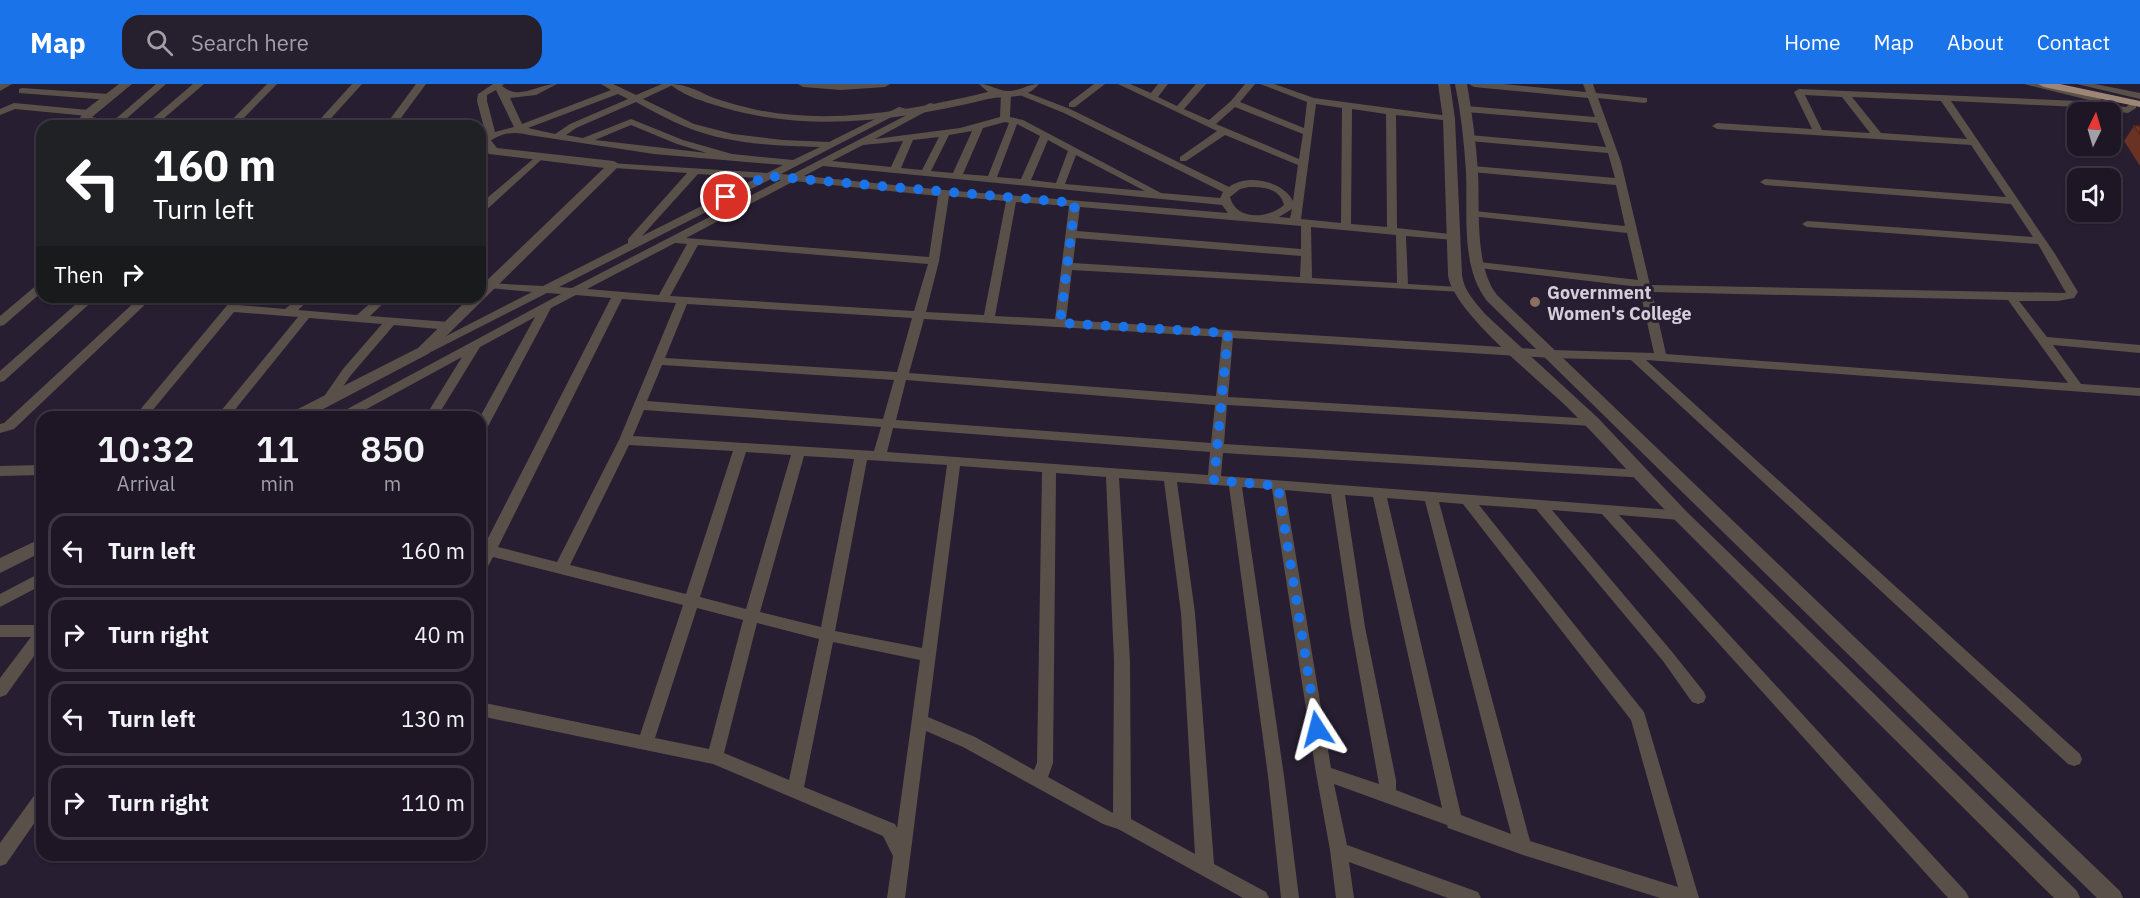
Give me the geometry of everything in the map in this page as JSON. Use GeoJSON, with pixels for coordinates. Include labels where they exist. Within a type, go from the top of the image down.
{"type":"FeatureCollection","features":[{"type":"Feature","properties":{"kind":"highway"},"geometry":{"type":"LineString","coordinates":[[2044,84],[2139,103]]}},
{"type":"Feature","properties":{"kind":"highway"},"geometry":{"type":"LineString","coordinates":[[2062,84],[2139,103]]}},
{"type":"Feature","properties":{"kind":"street"},"geometry":{"type":"LineString","coordinates":[[0,88],[7,84]]}},
{"type":"Feature","properties":{"kind":"street"},"geometry":{"type":"LineString","coordinates":[[88,120],[86,118],[88,113],[126,84]]}},
{"type":"Feature","properties":{"kind":"street"},"geometry":{"type":"LineString","coordinates":[[120,120],[161,84]]}},
{"type":"Feature","properties":{"kind":"street"},"geometry":{"type":"LineString","coordinates":[[156,120],[199,84]]}},
{"type":"Feature","properties":{"kind":"street"},"geometry":{"type":"LineString","coordinates":[[237,120],[272,84]]}},
{"type":"Feature","properties":{"kind":"street"},"geometry":{"type":"LineString","coordinates":[[324,120],[357,84]]}},
{"type":"Feature","properties":{"kind":"street"},"geometry":{"type":"LineString","coordinates":[[394,120],[421,84]]}},
{"type":"Feature","properties":{"kind":"street"},"geometry":{"type":"LineString","coordinates":[[483,120],[482,101],[483,94],[487,90],[500,88],[514,95],[529,94],[543,90],[552,84]]}},
{"type":"Feature","properties":{"kind":"street"},"geometry":{"type":"LineString","coordinates":[[606,84],[691,126],[733,136],[783,143],[828,144],[909,139],[1010,120],[1073,150],[1102,178],[1164,197],[1225,202],[1238,214],[1250,218]]}},
{"type":"Feature","properties":{"kind":"street"},"geometry":{"type":"LineString","coordinates":[[558,137],[573,126],[638,100],[670,84]]}},
{"type":"Feature","properties":{"kind":"street"},"geometry":{"type":"LineString","coordinates":[[676,84],[691,93],[721,103],[768,114],[827,119],[888,116],[958,105],[995,90]]}},
{"type":"Feature","properties":{"kind":"street"},"geometry":{"type":"LineString","coordinates":[[689,84],[747,105],[800,114],[862,113],[902,109],[995,90],[1028,88],[1072,105],[1183,159],[1233,189]]}},
{"type":"Feature","properties":{"kind":"street"},"geometry":{"type":"LineString","coordinates":[[803,84],[841,87],[885,84]]}},
{"type":"Feature","properties":{"kind":"street"},"geometry":{"type":"LineString","coordinates":[[1072,105],[1100,84]]}},
{"type":"Feature","properties":{"kind":"street"},"geometry":{"type":"LineString","coordinates":[[1123,84],[1224,131],[1304,164]]}},
{"type":"Feature","properties":{"kind":"street"},"geometry":{"type":"LineString","coordinates":[[1152,98],[1163,84]]}},
{"type":"Feature","properties":{"kind":"street"},"geometry":{"type":"LineString","coordinates":[[1178,110],[1201,84]]}},
{"type":"Feature","properties":{"kind":"street"},"geometry":{"type":"LineString","coordinates":[[1209,124],[1234,103],[1250,84]]}},
{"type":"Feature","properties":{"kind":"street"},"geometry":{"type":"LineString","coordinates":[[1265,84],[1312,101],[1449,119]]}},
{"type":"Feature","properties":{"kind":"street"},"geometry":{"type":"LineString","coordinates":[[1443,84],[1449,119],[1455,275],[1459,290],[1480,317],[1592,422],[1680,515],[2069,898]]}},
{"type":"Feature","properties":{"kind":"street"},"geometry":{"type":"LineString","coordinates":[[1461,84],[1469,138],[1479,265],[1485,286],[1493,298],[2112,898]]}},
{"type":"Feature","properties":{"kind":"street"},"geometry":{"type":"LineString","coordinates":[[1474,84],[1589,89],[1644,100]]}},
{"type":"Feature","properties":{"kind":"street"},"geometry":{"type":"LineString","coordinates":[[2029,84],[2139,103]]}},
{"type":"Feature","properties":{"kind":"street"},"geometry":{"type":"LineString","coordinates":[[2082,84],[2139,103]]}},
{"type":"Feature","properties":{"kind":"street"},"geometry":{"type":"LineString","coordinates":[[500,88],[519,128]]}},
{"type":"Feature","properties":{"kind":"street"},"geometry":{"type":"LineString","coordinates":[[1028,88],[1068,111],[1233,189]]}},
{"type":"Feature","properties":{"kind":"street"},"geometry":{"type":"LineString","coordinates":[[1589,89],[1621,182],[1661,357]]}},
{"type":"Feature","properties":{"kind":"street"},"geometry":{"type":"LineString","coordinates":[[991,180],[1010,120],[995,90]]}},
{"type":"Feature","properties":{"kind":"street"},"geometry":{"type":"LineString","coordinates":[[22,91],[109,97]]}},
{"type":"Feature","properties":{"kind":"street"},"geometry":{"type":"LineString","coordinates":[[486,143],[617,91]]}},
{"type":"Feature","properties":{"kind":"street"},"geometry":{"type":"LineString","coordinates":[[1818,132],[1798,92],[2079,104],[2128,110],[2139,103]]}},
{"type":"Feature","properties":{"kind":"street"},"geometry":{"type":"LineString","coordinates":[[1845,94],[1878,136]]}},
{"type":"Feature","properties":{"kind":"street"},"geometry":{"type":"LineString","coordinates":[[1479,265],[1645,286],[2011,297],[2064,298],[2070,296],[2072,292],[2050,254],[1943,97]]}},
{"type":"Feature","properties":{"kind":"street"},"geometry":{"type":"LineString","coordinates":[[1306,281],[1306,253],[1301,223],[1304,164],[1312,101]]}},
{"type":"Feature","properties":{"kind":"street"},"geometry":{"type":"LineString","coordinates":[[1234,103],[1308,133]]}},
{"type":"Feature","properties":{"kind":"street"},"geometry":{"type":"LineString","coordinates":[[353,411],[573,292],[935,104]]}},
{"type":"Feature","properties":{"kind":"street"},"geometry":{"type":"LineString","coordinates":[[0,112],[14,106],[88,113]]}},
{"type":"Feature","properties":{"kind":"street"},"geometry":{"type":"LineString","coordinates":[[1346,228],[1347,106]]}},
{"type":"Feature","properties":{"kind":"street"},"geometry":{"type":"LineString","coordinates":[[306,411],[828,144],[902,109]]}},
{"type":"Feature","properties":{"kind":"street"},"geometry":{"type":"LineString","coordinates":[[1466,109],[1601,120]]}},
{"type":"Feature","properties":{"kind":"street"},"geometry":{"type":"LineString","coordinates":[[583,142],[659,111]]}},
{"type":"Feature","properties":{"kind":"street"},"geometry":{"type":"LineString","coordinates":[[1391,112],[1397,233],[1403,287]]}},
{"type":"Feature","properties":{"kind":"street"},"geometry":{"type":"LineString","coordinates":[[631,122],[680,142],[730,157]]}},
{"type":"Feature","properties":{"kind":"street"},"geometry":{"type":"LineString","coordinates":[[957,176],[979,126]]}},
{"type":"Feature","properties":{"kind":"street"},"geometry":{"type":"LineString","coordinates":[[1718,126],[1975,142]]}},
{"type":"Feature","properties":{"kind":"street"},"geometry":{"type":"LineString","coordinates":[[519,128],[583,142],[680,156],[822,163],[1059,187],[1102,178],[1164,197]]}},
{"type":"Feature","properties":{"kind":"street"},"geometry":{"type":"LineString","coordinates":[[1183,159],[1224,131]]}},
{"type":"Feature","properties":{"kind":"street"},"geometry":{"type":"LineString","coordinates":[[925,173],[945,134]]}},
{"type":"Feature","properties":{"kind":"street"},"geometry":{"type":"LineString","coordinates":[[1024,183],[1045,135]]}},
{"type":"Feature","properties":{"kind":"street"},"geometry":{"type":"LineString","coordinates":[[1469,138],[1610,150]]}},
{"type":"Feature","properties":{"kind":"street"},"geometry":{"type":"LineString","coordinates":[[895,170],[909,139]]}},
{"type":"Feature","properties":{"kind":"street"},"geometry":{"type":"LineString","coordinates":[[486,144],[493,151],[538,158],[794,178],[1454,237]]}},
{"type":"Feature","properties":{"kind":"street"},"geometry":{"type":"LineString","coordinates":[[1059,187],[1073,150]]}},
{"type":"Feature","properties":{"kind":"street"},"geometry":{"type":"LineString","coordinates":[[486,205],[538,158]]}},
{"type":"Feature","properties":{"kind":"street"},"geometry":{"type":"LineString","coordinates":[[486,289],[614,165]]}},
{"type":"Feature","properties":{"kind":"street"},"geometry":{"type":"LineString","coordinates":[[1472,169],[1621,182]]}},
{"type":"Feature","properties":{"kind":"street"},"geometry":{"type":"LineString","coordinates":[[626,248],[694,171]]}},
{"type":"Feature","properties":{"kind":"street"},"geometry":{"type":"LineString","coordinates":[[1765,182],[2014,201]]}},
{"type":"Feature","properties":{"kind":"street"},"geometry":{"type":"LineString","coordinates":[[1225,202],[1225,196],[1233,189],[1249,184],[1267,186],[1283,192],[1288,199],[1289,206],[1284,212],[1263,219]]}},
{"type":"Feature","properties":{"kind":"street"},"geometry":{"type":"LineString","coordinates":[[879,456],[934,261],[944,193]]}},
{"type":"Feature","properties":{"kind":"street"},"geometry":{"type":"LineString","coordinates":[[989,318],[1012,198]]}},
{"type":"Feature","properties":{"kind":"street"},"geometry":{"type":"LineString","coordinates":[[1060,323],[1075,203]]}},
{"type":"Feature","properties":{"kind":"street"},"geometry":{"type":"LineString","coordinates":[[1474,214],[1632,230]]}},
{"type":"Feature","properties":{"kind":"street"},"geometry":{"type":"LineString","coordinates":[[1807,224],[2040,241]]}},
{"type":"Feature","properties":{"kind":"street"},"geometry":{"type":"LineString","coordinates":[[1071,234],[1306,253]]}},
{"type":"Feature","properties":{"kind":"street"},"geometry":{"type":"LineString","coordinates":[[673,240],[934,261]]}},
{"type":"Feature","properties":{"kind":"street"},"geometry":{"type":"LineString","coordinates":[[663,298],[694,242]]}},
{"type":"Feature","properties":{"kind":"street"},"geometry":{"type":"LineString","coordinates":[[1067,266],[1459,290]]}},
{"type":"Feature","properties":{"kind":"street"},"geometry":{"type":"LineString","coordinates":[[490,285],[683,300],[1551,354],[1661,357],[2140,392]]}},
{"type":"Feature","properties":{"kind":"street"},"geometry":{"type":"LineString","coordinates":[[0,321],[36,291]]}},
{"type":"Feature","properties":{"kind":"street"},"geometry":{"type":"LineString","coordinates":[[486,547],[618,295]]}},
{"type":"Feature","properties":{"kind":"street"},"geometry":{"type":"LineString","coordinates":[[2011,297],[2078,388]]}},
{"type":"Feature","properties":{"kind":"street"},"geometry":{"type":"LineString","coordinates":[[561,568],[625,440],[683,300]]}},
{"type":"Feature","properties":{"kind":"street"},"geometry":{"type":"LineString","coordinates":[[0,378],[85,303]]}},
{"type":"Feature","properties":{"kind":"street"},"geometry":{"type":"LineString","coordinates":[[0,429],[9,426],[141,303]]}},
{"type":"Feature","properties":{"kind":"street"},"geometry":{"type":"LineString","coordinates":[[145,411],[236,303]]}},
{"type":"Feature","properties":{"kind":"street"},"geometry":{"type":"LineString","coordinates":[[242,303],[288,312],[391,321],[478,323]]}},
{"type":"Feature","properties":{"kind":"street"},"geometry":{"type":"LineString","coordinates":[[288,312],[299,303]]}},
{"type":"Feature","properties":{"kind":"street"},"geometry":{"type":"LineString","coordinates":[[360,318],[377,303]]}},
{"type":"Feature","properties":{"kind":"street"},"geometry":{"type":"LineString","coordinates":[[423,351],[472,303]]}},
{"type":"Feature","properties":{"kind":"street"},"geometry":{"type":"LineString","coordinates":[[486,418],[547,306]]}},
{"type":"Feature","properties":{"kind":"street"},"geometry":{"type":"LineString","coordinates":[[227,411],[307,313]]}},
{"type":"Feature","properties":{"kind":"street"},"geometry":{"type":"LineString","coordinates":[[327,400],[347,372],[391,321]]}},
{"type":"Feature","properties":{"kind":"street"},"geometry":{"type":"LineString","coordinates":[[1214,480],[1228,333]]}},
{"type":"Feature","properties":{"kind":"street"},"geometry":{"type":"LineString","coordinates":[[2044,341],[2140,349]]}},
{"type":"Feature","properties":{"kind":"street"},"geometry":{"type":"LineString","coordinates":[[435,411],[475,345]]}},
{"type":"Feature","properties":{"kind":"street"},"geometry":{"type":"LineString","coordinates":[[1635,357],[2074,759]]}},
{"type":"Feature","properties":{"kind":"street"},"geometry":{"type":"LineString","coordinates":[[658,361],[901,376],[1222,401],[1592,422]]}},
{"type":"Feature","properties":{"kind":"street"},"geometry":{"type":"LineString","coordinates":[[639,405],[1217,448],[1642,475]]}},
{"type":"Feature","properties":{"kind":"street"},"geometry":{"type":"LineString","coordinates":[[625,440],[954,461],[1680,515]]}},
{"type":"Feature","properties":{"kind":"street"},"geometry":{"type":"LineString","coordinates":[[646,742],[741,447]]}},
{"type":"Feature","properties":{"kind":"street"},"geometry":{"type":"LineString","coordinates":[[715,757],[751,616],[799,451]]}},
{"type":"Feature","properties":{"kind":"street"},"geometry":{"type":"LineString","coordinates":[[795,791],[861,455]]}},
{"type":"Feature","properties":{"kind":"street"},"geometry":{"type":"LineString","coordinates":[[896,898],[900,852],[954,461]]}},
{"type":"Feature","properties":{"kind":"street"},"geometry":{"type":"LineString","coordinates":[[1039,780],[1045,763],[1049,468]]}},
{"type":"Feature","properties":{"kind":"street"},"geometry":{"type":"LineString","coordinates":[[0,471],[36,470]]}},
{"type":"Feature","properties":{"kind":"street"},"geometry":{"type":"LineString","coordinates":[[1112,473],[1122,661],[1122,823]]}},
{"type":"Feature","properties":{"kind":"street"},"geometry":{"type":"LineString","coordinates":[[1170,477],[1188,613],[1205,867]]}},
{"type":"Feature","properties":{"kind":"street"},"geometry":{"type":"LineString","coordinates":[[1235,482],[1276,776],[1290,898]]}},
{"type":"Feature","properties":{"kind":"street"},"geometry":{"type":"LineString","coordinates":[[1278,486],[1345,898]]}},
{"type":"Feature","properties":{"kind":"street"},"geometry":{"type":"LineString","coordinates":[[1337,489],[1358,627],[1388,780],[1387,794]]}},
{"type":"Feature","properties":{"kind":"street"},"geometry":{"type":"LineString","coordinates":[[1380,493],[1454,822]]}},
{"type":"Feature","properties":{"kind":"street"},"geometry":{"type":"LineString","coordinates":[[1431,496],[1523,847]]}},
{"type":"Feature","properties":{"kind":"street"},"geometry":{"type":"LineString","coordinates":[[1467,499],[1638,717],[1689,898]]}},
{"type":"Feature","properties":{"kind":"street"},"geometry":{"type":"LineString","coordinates":[[1540,505],[1668,657],[1698,697]]}},
{"type":"Feature","properties":{"kind":"street"},"geometry":{"type":"LineString","coordinates":[[1605,509],[1960,898]]}},
{"type":"Feature","properties":{"kind":"street"},"geometry":{"type":"LineString","coordinates":[[0,566],[36,547]]}},
{"type":"Feature","properties":{"kind":"street"},"geometry":{"type":"LineString","coordinates":[[486,549],[827,635],[928,655]]}},
{"type":"Feature","properties":{"kind":"street"},"geometry":{"type":"LineString","coordinates":[[0,556],[20,555]]}},
{"type":"Feature","properties":{"kind":"street"},"geometry":{"type":"LineString","coordinates":[[0,601],[36,581]]}},
{"type":"Feature","properties":{"kind":"street"},"geometry":{"type":"LineString","coordinates":[[0,632],[36,632]]}},
{"type":"Feature","properties":{"kind":"street"},"geometry":{"type":"LineString","coordinates":[[1815,648],[1843,637]]}},
{"type":"Feature","properties":{"kind":"street"},"geometry":{"type":"LineString","coordinates":[[0,690],[36,640]]}},
{"type":"Feature","properties":{"kind":"street"},"geometry":{"type":"LineString","coordinates":[[486,710],[715,757],[889,830],[900,852]]}},
{"type":"Feature","properties":{"kind":"street"},"geometry":{"type":"LineString","coordinates":[[919,720],[969,742],[1260,898]]}},
{"type":"Feature","properties":{"kind":"street"},"geometry":{"type":"LineString","coordinates":[[1324,773],[1387,794],[1523,847],[1689,898]]}},
{"type":"Feature","properties":{"kind":"street"},"geometry":{"type":"LineString","coordinates":[[0,858],[36,807]]}},
{"type":"Feature","properties":{"kind":"street"},"geometry":{"type":"LineString","coordinates":[[1339,850],[1472,898]]}},
{"type":"Feature","properties":{"kind":"building"},"geometry":{"type":"Polygon","coordinates":[[[2134,126],[2140,126],[2140,134],[2134,126]]]}},
{"type":"Feature","properties":{"kind":"place","name":"Government Women's College"},"geometry":{"type":"Point","coordinates":[1535,302]}},
{"type":"Feature","properties":{"kind":"route"},"geometry":{"type":"LineString","coordinates":[[726,197],[766,176],[1075,203],[1060,323],[1228,333],[1214,480],[1278,486],[1317,729]]}}]}
